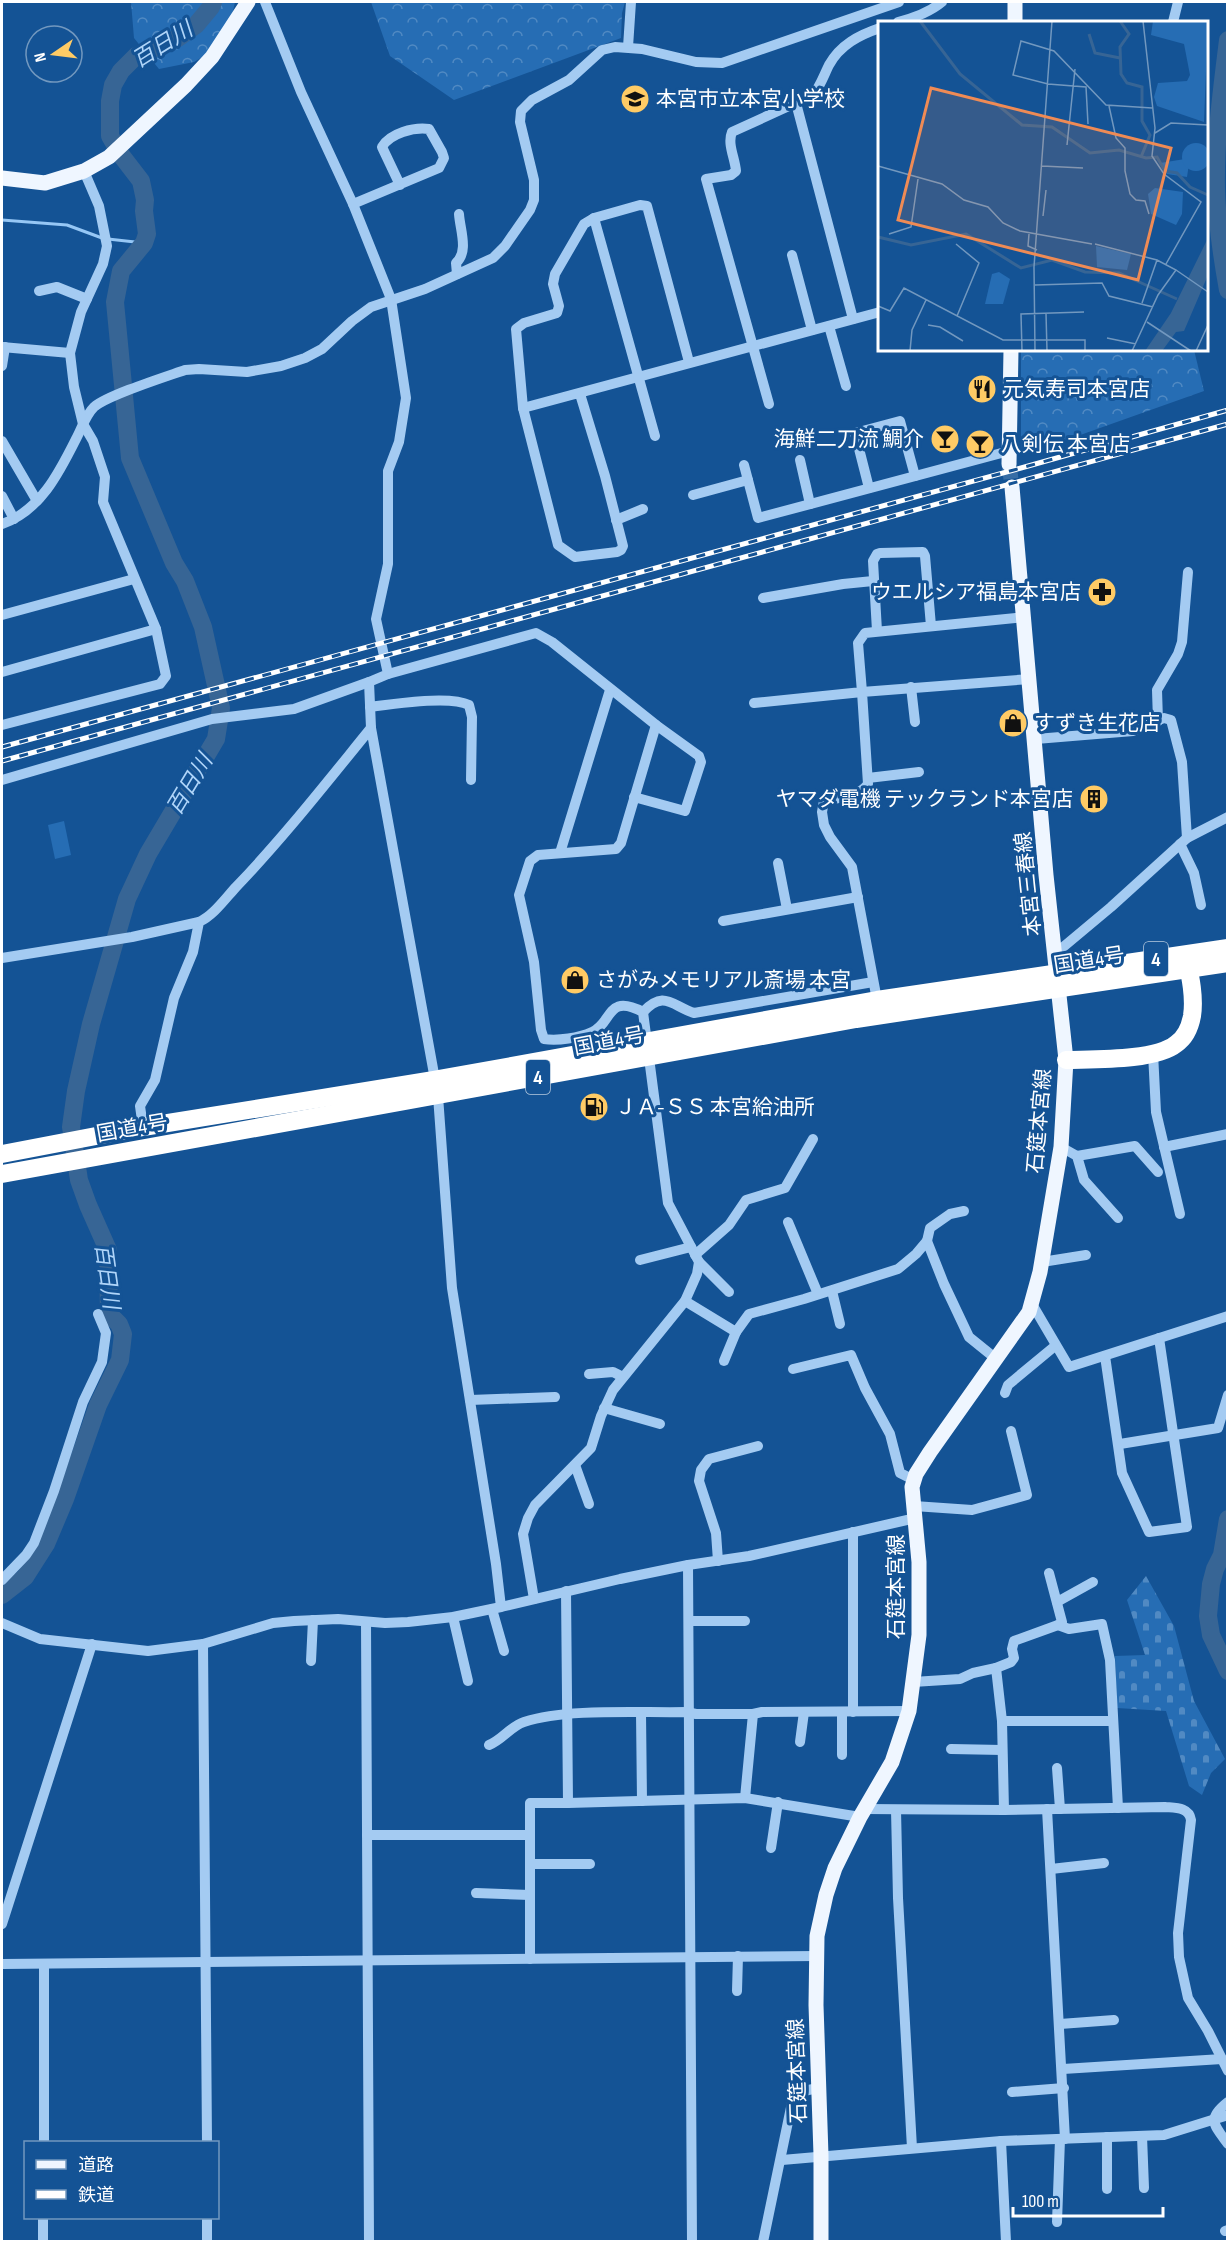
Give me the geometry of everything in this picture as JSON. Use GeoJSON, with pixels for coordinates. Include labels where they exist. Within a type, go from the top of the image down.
{"type":"FeatureCollection","features":[{"type":"Feature","properties":{"kind":"highway","name":"国道4号"},"geometry":{"type":"LineString","coordinates":[[2,1174],[436,1088],[648,1049],[856,1019],[989,991],[1187,961],[1227,948]]}},
{"type":"Feature","properties":{"kind":"highway","name":"国道4号"},"geometry":{"type":"LineString","coordinates":[[1187,961],[1227,963]]}},
{"type":"Feature","properties":{"kind":"highway"},"geometry":{"type":"LineString","coordinates":[[1066,1060],[1110,1059],[1161,1052],[1177,1044],[1189,1028],[1193,1003],[1187,961]]}},
{"type":"Feature","properties":{"kind":"highway","name":"国道4号"},"geometry":{"type":"LineString","coordinates":[[648,1049],[875,991],[989,991]]}},
{"type":"Feature","properties":{"kind":"highway","name":"国道4号"},"geometry":{"type":"LineString","coordinates":[[2,1154],[143,1126],[436,1088]]}},
{"type":"Feature","properties":{"kind":"main road"},"geometry":{"type":"LineString","coordinates":[[2,178],[45,183],[84,171],[109,157],[186,85],[212,57],[248,2]]}},
{"type":"Feature","properties":{"kind":"main road"},"geometry":{"type":"LineString","coordinates":[[1015,2],[1015,21]]}},
{"type":"Feature","properties":{"kind":"main road"},"geometry":{"type":"LineString","coordinates":[[1009,457],[1011,351]]}},
{"type":"Feature","properties":{"kind":"main road","name":"本宮三春線"},"geometry":{"type":"LineString","coordinates":[[1012,487],[1036,739],[1046,875],[1056,953]]}},
{"type":"Feature","properties":{"kind":"main road","name":"石筵本宮線"},"geometry":{"type":"LineString","coordinates":[[821,2241],[817,1936],[835,1868],[862,1813],[892,1762],[909,1711],[919,1635],[919,1562],[912,1487],[914,1480],[930,1452],[1029,1312],[1032,1304],[1042,1262],[1061,1147],[1066,1060],[1056,953]]}},
{"type":"Feature","properties":{"kind":"street"},"geometry":{"type":"LineString","coordinates":[[265,2],[301,92],[353,204],[391,299],[406,398],[399,442],[388,471],[388,564],[376,611],[376,626],[388,672]]}},
{"type":"Feature","properties":{"kind":"street"},"geometry":{"type":"LineString","coordinates":[[628,47],[631,2]]}},
{"type":"Feature","properties":{"kind":"street"},"geometry":{"type":"LineString","coordinates":[[2,524],[14,519],[47,491],[83,424],[92,409],[99,403],[184,370],[247,372],[281,366],[322,350],[366,311],[378,304],[425,289],[500,252],[530,210],[535,192],[520,122],[521,111],[532,100],[569,80],[602,51],[615,47],[628,47],[696,62],[722,63],[899,2]]}},
{"type":"Feature","properties":{"kind":"street"},"geometry":{"type":"LineString","coordinates":[[902,21],[916,17],[942,2]]}},
{"type":"Feature","properties":{"kind":"street"},"geometry":{"type":"LineString","coordinates":[[1173,21],[1178,2]]}},
{"type":"Feature","properties":{"kind":"street"},"geometry":{"type":"LineString","coordinates":[[769,404],[705,178],[731,175],[736,171],[729,136],[732,132],[813,95],[831,61],[850,41],[878,28]]}},
{"type":"Feature","properties":{"kind":"street"},"geometry":{"type":"LineString","coordinates":[[796,103],[853,319]]}},
{"type":"Feature","properties":{"kind":"street"},"geometry":{"type":"LineString","coordinates":[[353,204],[439,168],[444,158],[429,129],[416,127],[386,141],[382,147],[400,184]]}},
{"type":"Feature","properties":{"kind":"street"},"geometry":{"type":"LineString","coordinates":[[2,725],[160,684],[166,676],[156,629],[103,502],[105,477],[102,465],[93,441],[83,424],[74,387],[70,353],[81,312],[103,264],[107,246],[99,206],[84,171]]}},
{"type":"Feature","properties":{"kind":"street"},"geometry":{"type":"LineString","coordinates":[[580,394],[623,546],[621,550],[575,557],[558,545],[524,408],[516,329],[524,323],[556,313],[559,306],[553,284],[555,274],[584,224],[594,218],[640,205],[647,206],[689,362]]}},
{"type":"Feature","properties":{"kind":"street"},"geometry":{"type":"LineString","coordinates":[[457,274],[456,263],[463,255],[459,214]]}},
{"type":"Feature","properties":{"kind":"street"},"geometry":{"type":"LineString","coordinates":[[594,218],[655,436]]}},
{"type":"Feature","properties":{"kind":"street"},"geometry":{"type":"LineString","coordinates":[[792,255],[812,330]]}},
{"type":"Feature","properties":{"kind":"street"},"geometry":{"type":"LineString","coordinates":[[39,291],[57,287],[87,299]]}},
{"type":"Feature","properties":{"kind":"street"},"geometry":{"type":"LineString","coordinates":[[524,408],[878,312]]}},
{"type":"Feature","properties":{"kind":"street"},"geometry":{"type":"LineString","coordinates":[[829,326],[846,386]]}},
{"type":"Feature","properties":{"kind":"street"},"geometry":{"type":"LineString","coordinates":[[2,366],[3,347],[70,353]]}},
{"type":"Feature","properties":{"kind":"street"},"geometry":{"type":"LineString","coordinates":[[869,488],[855,433],[900,421],[915,476]]}},
{"type":"Feature","properties":{"kind":"street"},"geometry":{"type":"LineString","coordinates":[[2,441],[37,501]]}},
{"type":"Feature","properties":{"kind":"street"},"geometry":{"type":"LineString","coordinates":[[744,465],[758,518],[915,476],[1009,457]]}},
{"type":"Feature","properties":{"kind":"street"},"geometry":{"type":"LineString","coordinates":[[800,460],[810,504]]}},
{"type":"Feature","properties":{"kind":"street"},"geometry":{"type":"LineString","coordinates":[[693,495],[748,480]]}},
{"type":"Feature","properties":{"kind":"street"},"geometry":{"type":"LineString","coordinates":[[2,496],[14,519]]}},
{"type":"Feature","properties":{"kind":"street"},"geometry":{"type":"LineString","coordinates":[[616,520],[643,509]]}},
{"type":"Feature","properties":{"kind":"street"},"geometry":{"type":"LineString","coordinates":[[877,631],[873,561],[877,554],[923,552],[931,626]]}},
{"type":"Feature","properties":{"kind":"street"},"geometry":{"type":"LineString","coordinates":[[1158,721],[1157,690],[1178,654],[1182,642],[1188,572]]}},
{"type":"Feature","properties":{"kind":"street"},"geometry":{"type":"LineString","coordinates":[[2,615],[134,579]]}},
{"type":"Feature","properties":{"kind":"street"},"geometry":{"type":"LineString","coordinates":[[763,598],[873,581]]}},
{"type":"Feature","properties":{"kind":"street"},"geometry":{"type":"LineString","coordinates":[[643,1012],[655,1001],[662,1000],[670,1001],[694,1013],[875,991],[852,867],[830,837],[824,825],[822,812],[824,801],[853,795],[868,784],[858,643],[865,633],[877,631],[1024,617]]}},
{"type":"Feature","properties":{"kind":"street"},"geometry":{"type":"LineString","coordinates":[[2,672],[156,629]]}},
{"type":"Feature","properties":{"kind":"street"},"geometry":{"type":"LineString","coordinates":[[2,780],[213,719],[294,709],[369,682],[388,672],[536,633],[552,642],[610,690],[699,756],[701,762],[685,811],[634,797]]}},
{"type":"Feature","properties":{"kind":"street"},"geometry":{"type":"LineString","coordinates":[[753,703],[911,687],[1030,679]]}},
{"type":"Feature","properties":{"kind":"street"},"geometry":{"type":"LineString","coordinates":[[369,682],[371,728],[436,1088],[452,1288],[496,1564],[497,1608],[504,1651]]}},
{"type":"Feature","properties":{"kind":"street"},"geometry":{"type":"LineString","coordinates":[[911,687],[915,722]]}},
{"type":"Feature","properties":{"kind":"street"},"geometry":{"type":"LineString","coordinates":[[560,853],[610,690]]}},
{"type":"Feature","properties":{"kind":"street"},"geometry":{"type":"LineString","coordinates":[[370,707],[419,702],[469,705],[472,717],[471,780]]}},
{"type":"Feature","properties":{"kind":"street"},"geometry":{"type":"LineString","coordinates":[[1036,739],[1133,731],[1167,718],[1171,720],[1179,747],[1184,778],[1184,841],[1201,905]]}},
{"type":"Feature","properties":{"kind":"street"},"geometry":{"type":"LineString","coordinates":[[643,1012],[633,1007],[621,1006],[611,1012],[593,1032],[563,1039],[544,1039],[535,970],[519,895],[530,861],[538,855],[616,849],[621,843],[656,724]]}},
{"type":"Feature","properties":{"kind":"street"},"geometry":{"type":"LineString","coordinates":[[2,958],[132,937],[199,922],[209,916],[311,802],[371,728]]}},
{"type":"Feature","properties":{"kind":"street"},"geometry":{"type":"LineString","coordinates":[[868,778],[919,772]]}},
{"type":"Feature","properties":{"kind":"street"},"geometry":{"type":"LineString","coordinates":[[1056,953],[1184,841],[1223,819]]}},
{"type":"Feature","properties":{"kind":"street"},"geometry":{"type":"LineString","coordinates":[[778,863],[787,909]]}},
{"type":"Feature","properties":{"kind":"street"},"geometry":{"type":"LineString","coordinates":[[723,921],[858,897]]}},
{"type":"Feature","properties":{"kind":"street"},"geometry":{"type":"LineString","coordinates":[[143,1126],[140,1106],[155,1080],[174,998],[193,952],[199,922]]}},
{"type":"Feature","properties":{"kind":"street"},"geometry":{"type":"LineString","coordinates":[[643,1012],[668,1203],[695,1255],[729,1292]]}},
{"type":"Feature","properties":{"kind":"street"},"geometry":{"type":"LineString","coordinates":[[1153,1053],[1156,1113],[1180,1214]]}},
{"type":"Feature","properties":{"kind":"street"},"geometry":{"type":"LineString","coordinates":[[1164,1147],[1227,1134]]}},
{"type":"Feature","properties":{"kind":"street"},"geometry":{"type":"LineString","coordinates":[[640,1260],[695,1255],[729,1225],[746,1200],[785,1188],[813,1139]]}},
{"type":"Feature","properties":{"kind":"street"},"geometry":{"type":"LineString","coordinates":[[1061,1147],[1077,1156],[1135,1146],[1158,1172]]}},
{"type":"Feature","properties":{"kind":"street"},"geometry":{"type":"LineString","coordinates":[[1077,1156],[1084,1180],[1118,1218]]}},
{"type":"Feature","properties":{"kind":"street"},"geometry":{"type":"LineString","coordinates":[[724,1361],[736,1332],[749,1314],[832,1291],[898,1269],[927,1241],[930,1228],[950,1214],[964,1211]]}},
{"type":"Feature","properties":{"kind":"street"},"geometry":{"type":"LineString","coordinates":[[788,1222],[818,1294]]}},
{"type":"Feature","properties":{"kind":"street"},"geometry":{"type":"LineString","coordinates":[[927,1241],[969,1337],[995,1358]]}},
{"type":"Feature","properties":{"kind":"street"},"geometry":{"type":"LineString","coordinates":[[534,1599],[523,1534],[528,1518],[535,1505],[591,1448],[604,1408],[613,1390],[685,1301],[697,1274],[695,1255]]}},
{"type":"Feature","properties":{"kind":"street"},"geometry":{"type":"LineString","coordinates":[[1042,1262],[1086,1255]]}},
{"type":"Feature","properties":{"kind":"street"},"geometry":{"type":"LineString","coordinates":[[832,1291],[840,1324]]}},
{"type":"Feature","properties":{"kind":"street"},"geometry":{"type":"LineString","coordinates":[[685,1301],[736,1332]]}},
{"type":"Feature","properties":{"kind":"street"},"geometry":{"type":"LineString","coordinates":[[1032,1304],[1069,1368],[1227,1316]]}},
{"type":"Feature","properties":{"kind":"street"},"geometry":{"type":"LineString","coordinates":[[2,1580],[26,1556],[34,1543],[54,1491],[83,1402],[102,1362],[106,1333],[98,1314]]}},
{"type":"Feature","properties":{"kind":"street"},"geometry":{"type":"LineString","coordinates":[[1105,1356],[1120,1444],[1122,1473],[1149,1532],[1187,1527],[1159,1338]]}},
{"type":"Feature","properties":{"kind":"street"},"geometry":{"type":"LineString","coordinates":[[1005,1393],[1008,1385],[1055,1346]]}},
{"type":"Feature","properties":{"kind":"street"},"geometry":{"type":"LineString","coordinates":[[793,1369],[851,1355],[865,1388],[890,1434],[900,1473],[914,1480]]}},
{"type":"Feature","properties":{"kind":"street"},"geometry":{"type":"LineString","coordinates":[[589,1374],[613,1372],[623,1377]]}},
{"type":"Feature","properties":{"kind":"street"},"geometry":{"type":"LineString","coordinates":[[1120,1444],[1218,1428],[1227,1395]]}},
{"type":"Feature","properties":{"kind":"street"},"geometry":{"type":"LineString","coordinates":[[470,1400],[555,1397]]}},
{"type":"Feature","properties":{"kind":"street"},"geometry":{"type":"LineString","coordinates":[[604,1408],[660,1424]]}},
{"type":"Feature","properties":{"kind":"street"},"geometry":{"type":"LineString","coordinates":[[2,1623],[40,1639],[148,1651],[203,1644],[273,1623],[338,1619],[397,1623],[453,1617],[688,1565],[759,1554],[853,1532],[915,1512],[972,1510],[1027,1495],[1011,1431]]}},
{"type":"Feature","properties":{"kind":"street"},"geometry":{"type":"LineString","coordinates":[[718,1561],[716,1533],[699,1481],[701,1470],[709,1459],[758,1446]]}},
{"type":"Feature","properties":{"kind":"street"},"geometry":{"type":"LineString","coordinates":[[575,1465],[589,1504]]}},
{"type":"Feature","properties":{"kind":"street"},"geometry":{"type":"LineString","coordinates":[[842,1755],[848,1712],[853,1532]]}},
{"type":"Feature","properties":{"kind":"street"},"geometry":{"type":"LineString","coordinates":[[688,1565],[691,1713],[692,2241]]}},
{"type":"Feature","properties":{"kind":"street"},"geometry":{"type":"LineString","coordinates":[[913,1682],[960,1679],[1011,1662],[1014,1658],[1012,1649],[1014,1641],[1062,1622],[1049,1573]]}},
{"type":"Feature","properties":{"kind":"street"},"geometry":{"type":"LineString","coordinates":[[1057,1602],[1093,1582]]}},
{"type":"Feature","properties":{"kind":"street"},"geometry":{"type":"LineString","coordinates":[[566,1591],[568,1803]]}},
{"type":"Feature","properties":{"kind":"street"},"geometry":{"type":"LineString","coordinates":[[453,1617],[468,1681]]}},
{"type":"Feature","properties":{"kind":"street"},"geometry":{"type":"LineString","coordinates":[[311,1661],[313,1620]]}},
{"type":"Feature","properties":{"kind":"street"},"geometry":{"type":"LineString","coordinates":[[689,1621],[746,1621]]}},
{"type":"Feature","properties":{"kind":"street"},"geometry":{"type":"LineString","coordinates":[[366,1622],[369,2241]]}},
{"type":"Feature","properties":{"kind":"street"},"geometry":{"type":"LineString","coordinates":[[1058,1625],[1069,1629],[1102,1624],[1110,1660],[1118,1808]]}},
{"type":"Feature","properties":{"kind":"street"},"geometry":{"type":"LineString","coordinates":[[2,1924],[92,1644]]}},
{"type":"Feature","properties":{"kind":"street"},"geometry":{"type":"LineString","coordinates":[[203,1644],[207,2141]]}},
{"type":"Feature","properties":{"kind":"street"},"geometry":{"type":"LineString","coordinates":[[996,1668],[1002,1721],[1004,1810]]}},
{"type":"Feature","properties":{"kind":"street"},"geometry":{"type":"LineString","coordinates":[[489,1745],[498,1742],[522,1722],[567,1714],[909,1711]]}},
{"type":"Feature","properties":{"kind":"street"},"geometry":{"type":"LineString","coordinates":[[801,1742],[804,1712]]}},
{"type":"Feature","properties":{"kind":"street"},"geometry":{"type":"LineString","coordinates":[[641,1713],[642,1801]]}},
{"type":"Feature","properties":{"kind":"street"},"geometry":{"type":"LineString","coordinates":[[744,1798],[753,1714]]}},
{"type":"Feature","properties":{"kind":"street"},"geometry":{"type":"LineString","coordinates":[[1002,1721],[1113,1721]]}},
{"type":"Feature","properties":{"kind":"street"},"geometry":{"type":"LineString","coordinates":[[951,1749],[1002,1750]]}},
{"type":"Feature","properties":{"kind":"street"},"geometry":{"type":"LineString","coordinates":[[1057,1768],[1060,1809]]}},
{"type":"Feature","properties":{"kind":"street"},"geometry":{"type":"LineString","coordinates":[[530,1959],[530,1803],[744,1798],[862,1813],[896,1810],[1164,1807],[1181,1809],[1190,1814],[1178,1933],[1179,1958],[1188,1998],[1208,2031],[1227,2071]]}},
{"type":"Feature","properties":{"kind":"street"},"geometry":{"type":"LineString","coordinates":[[771,1848],[778,1803]]}},
{"type":"Feature","properties":{"kind":"street"},"geometry":{"type":"LineString","coordinates":[[1047,1809],[1064,2088],[1057,2222]]}},
{"type":"Feature","properties":{"kind":"street"},"geometry":{"type":"LineString","coordinates":[[896,1810],[898,1898],[912,2148]]}},
{"type":"Feature","properties":{"kind":"street"},"geometry":{"type":"LineString","coordinates":[[367,1835],[530,1835]]}},
{"type":"Feature","properties":{"kind":"street"},"geometry":{"type":"LineString","coordinates":[[1051,1869],[1104,1863]]}},
{"type":"Feature","properties":{"kind":"street"},"geometry":{"type":"LineString","coordinates":[[530,1864],[590,1864]]}},
{"type":"Feature","properties":{"kind":"street"},"geometry":{"type":"LineString","coordinates":[[476,1893],[530,1895]]}},
{"type":"Feature","properties":{"kind":"street"},"geometry":{"type":"LineString","coordinates":[[737,1991],[738,1956]]}},
{"type":"Feature","properties":{"kind":"street"},"geometry":{"type":"LineString","coordinates":[[2,1964],[816,1956]]}},
{"type":"Feature","properties":{"kind":"street"},"geometry":{"type":"LineString","coordinates":[[44,1964],[44,2141]]}},
{"type":"Feature","properties":{"kind":"street"},"geometry":{"type":"LineString","coordinates":[[1060,2024],[1114,2020]]}},
{"type":"Feature","properties":{"kind":"street"},"geometry":{"type":"LineString","coordinates":[[1063,2069],[1222,2059]]}},
{"type":"Feature","properties":{"kind":"street"},"geometry":{"type":"LineString","coordinates":[[764,2241],[794,2093],[818,2088]]}},
{"type":"Feature","properties":{"kind":"street"},"geometry":{"type":"LineString","coordinates":[[1012,2092],[1064,2088]]}},
{"type":"Feature","properties":{"kind":"street"},"geometry":{"type":"LineString","coordinates":[[1227,2102],[1216,2111],[1213,2120],[1227,2144]]}},
{"type":"Feature","properties":{"kind":"street"},"geometry":{"type":"LineString","coordinates":[[782,2160],[1001,2141],[1164,2135],[1227,2115]]}},
{"type":"Feature","properties":{"kind":"street"},"geometry":{"type":"LineString","coordinates":[[1142,2136],[1144,2188]]}},
{"type":"Feature","properties":{"kind":"street"},"geometry":{"type":"LineString","coordinates":[[1107,2137],[1107,2189]]}},
{"type":"Feature","properties":{"kind":"street"},"geometry":{"type":"LineString","coordinates":[[1001,2141],[1006,2241]]}},
{"type":"Feature","properties":{"kind":"street"},"geometry":{"type":"LineString","coordinates":[[43,2219],[43,2241]]}},
{"type":"Feature","properties":{"kind":"street"},"geometry":{"type":"LineString","coordinates":[[207,2219],[207,2241]]}},
{"type":"Feature","properties":{"kind":"green space"},"geometry":{"type":"Polygon","coordinates":[[[131,2],[235,2],[226,43],[194,62],[159,69],[134,38],[131,2]]]}},
{"type":"Feature","properties":{"kind":"green space"},"geometry":{"type":"Polygon","coordinates":[[[371,2],[625,2],[621,38],[454,100],[390,56],[371,2]]]}},
{"type":"Feature","properties":{"kind":"green space"},"geometry":{"type":"Polygon","coordinates":[[[1021,351],[1194,351],[1204,391],[1069,439],[1021,449],[1021,351]]]}},
{"type":"Feature","properties":{"kind":"green space"},"geometry":{"type":"Polygon","coordinates":[[[64,821],[71,855],[55,859],[48,825],[64,821]]]}},
{"type":"Feature","properties":{"kind":"green space"},"geometry":{"type":"Polygon","coordinates":[[[1146,1576],[1174,1626],[1194,1701],[1225,1759],[1211,1773],[1202,1795],[1189,1786],[1166,1711],[1117,1708],[1115,1656],[1145,1655],[1127,1600],[1146,1576]]]}},
{"type":"Feature","properties":{"kind":"waterway","name":"百日川"},"geometry":{"type":"LineString","coordinates":[[2,1595],[25,1577],[46,1544],[65,1499],[98,1405],[120,1360],[123,1334],[119,1324],[109,1314],[108,1250],[79,1180],[71,1127],[76,1091],[91,1024],[127,899],[148,854],[216,739],[221,708],[203,627],[130,458],[115,302],[121,271],[144,243],[147,234],[145,200],[141,181],[110,136],[110,101],[113,85],[121,71],[136,56],[178,38],[196,25],[213,2]]}},
{"type":"Feature","properties":{"kind":"waterway"},"geometry":{"type":"LineString","coordinates":[[1228,40],[1219,114],[1216,170],[1219,227],[1228,290]]}},
{"type":"Feature","properties":{"kind":"waterway"},"geometry":{"type":"LineString","coordinates":[[2,220],[67,225],[102,238]]}},
{"type":"Feature","properties":{"kind":"waterway"},"geometry":{"type":"LineString","coordinates":[[108,239],[144,243]]}},
{"type":"Feature","properties":{"kind":"waterway"},"geometry":{"type":"LineString","coordinates":[[1228,1519],[1222,1555],[1211,1584],[1208,1616],[1211,1635],[1228,1671]]}},
{"type":"Feature","properties":{"kind":"tunnel"},"geometry":{"type":"LineString","coordinates":[[1009,464],[1012,487]]}},
{"type":"Feature","properties":{"kind":"railway"},"geometry":{"type":"LineString","coordinates":[[2,747],[1228,410]]}},
{"type":"Feature","properties":{"kind":"railway"},"geometry":{"type":"LineString","coordinates":[[2,761],[1228,424]]}},
{"type":"Feature","properties":{"kind":"place","name":"本宮市立本宮小学校"},"geometry":{"type":"Point","coordinates":[635,99]}},
{"type":"Feature","properties":{"kind":"place","name":"元気寿司本宮店"},"geometry":{"type":"Point","coordinates":[982,389]}},
{"type":"Feature","properties":{"kind":"place","name":"海鮮二刀流 鯛介"},"geometry":{"type":"Point","coordinates":[945,439]}},
{"type":"Feature","properties":{"kind":"place","name":"八剣伝 本宮店"},"geometry":{"type":"Point","coordinates":[980,444]}},
{"type":"Feature","properties":{"kind":"place","name":"ウエルシア福島本宮店"},"geometry":{"type":"Point","coordinates":[1102,592]}},
{"type":"Feature","properties":{"kind":"place","name":"すずき生花店"},"geometry":{"type":"Point","coordinates":[1013,723]}},
{"type":"Feature","properties":{"kind":"place","name":"ヤマダ電機 テックランド本宮店"},"geometry":{"type":"Point","coordinates":[1094,799]}},
{"type":"Feature","properties":{"kind":"place","name":"さがみメモリアル斎場 本宮"},"geometry":{"type":"Point","coordinates":[575,980]}},
{"type":"Feature","properties":{"kind":"place","name":"ＪＡ-ＳＳ 本宮給油所"},"geometry":{"type":"Point","coordinates":[594,1107]}}]}
